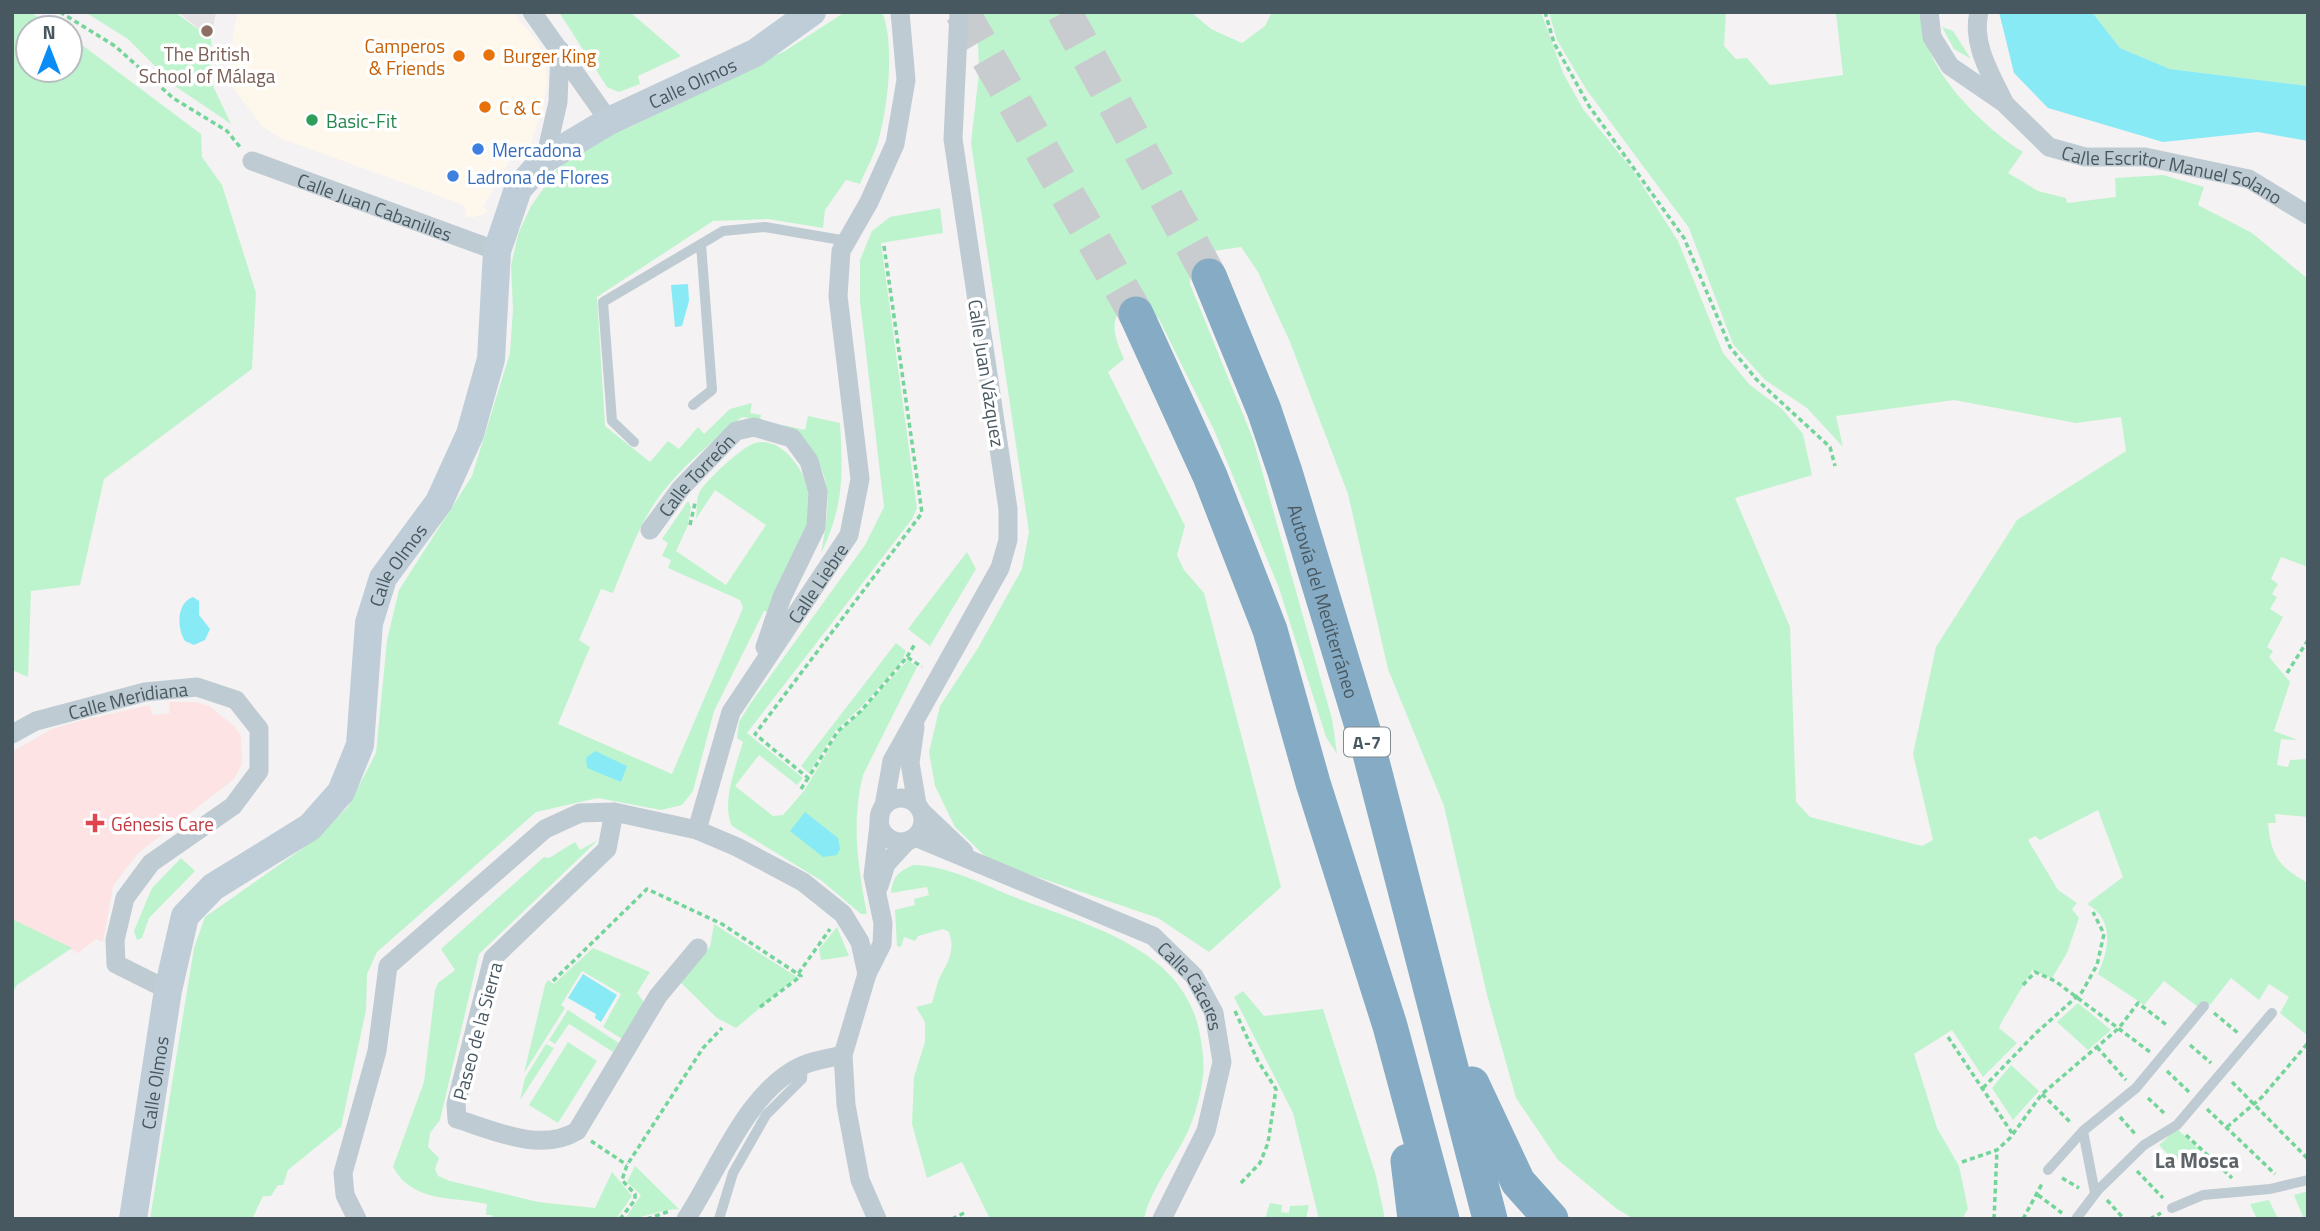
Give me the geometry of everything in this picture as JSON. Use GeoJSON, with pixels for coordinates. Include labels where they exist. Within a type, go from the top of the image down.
{"type":"FeatureCollection","features":[{"type":"Feature","properties":{"kind":"highway","name":"Autovía del Mediterráneo"},"geometry":{"type":"LineString","coordinates":[[1209,276],[1264,410],[1285,472],[1368,746],[1490,1219]]}},
{"type":"Feature","properties":{"kind":"highway"},"geometry":{"type":"LineString","coordinates":[[1136,314],[1210,476],[1270,630],[1313,783],[1390,1026],[1442,1219]]}},
{"type":"Feature","properties":{"kind":"highway"},"geometry":{"type":"LineString","coordinates":[[1437,1010],[1518,1182],[1551,1219]]}},
{"type":"Feature","properties":{"kind":"highway"},"geometry":{"type":"LineString","coordinates":[[1390,1026],[1415,1219]]}},
{"type":"Feature","properties":{"kind":"street"},"geometry":{"type":"LineString","coordinates":[[532,12],[608,121]]}},
{"type":"Feature","properties":{"kind":"street","name":"Calle Olmos"},"geometry":{"type":"LineString","coordinates":[[133,1219],[168,990],[185,916],[213,887],[310,827],[341,792],[359,745],[369,623],[383,578],[439,502],[470,434],[491,359],[498,251],[518,189],[545,159],[608,121],[755,53],[812,12]]}},
{"type":"Feature","properties":{"kind":"street","name":"Calle Liebre"},"geometry":{"type":"LineString","coordinates":[[697,830],[731,712],[758,667],[849,535],[860,479],[838,296],[841,251],[869,202],[895,144],[905,80],[900,12]]}},
{"type":"Feature","properties":{"kind":"street","name":"Calle Juan Vázquez"},"geometry":{"type":"LineString","coordinates":[[882,811],[892,761],[917,712],[1000,568],[1008,540],[1008,509],[953,139],[959,12]]}},
{"type":"Feature","properties":{"kind":"street","name":"Calle Escritor Manuel Solano"},"geometry":{"type":"LineString","coordinates":[[1929,12],[1932,37],[1950,66],[2004,103],[2049,147],[2085,157],[2145,157],[2249,179],[2308,215]]}},
{"type":"Feature","properties":{"kind":"street"},"geometry":{"type":"LineString","coordinates":[[1979,12],[1976,24],[1982,57],[2004,103]]}},
{"type":"Feature","properties":{"kind":"street"},"geometry":{"type":"LineString","coordinates":[[545,159],[558,102],[560,50]]}},
{"type":"Feature","properties":{"kind":"street","name":"Calle Juan Cabanilles"},"geometry":{"type":"LineString","coordinates":[[252,161],[498,251]]}},
{"type":"Feature","properties":{"kind":"street","name":"Calle Torreón"},"geometry":{"type":"LineString","coordinates":[[650,530],[681,488],[736,431],[754,427],[792,439],[809,461],[818,492],[816,527],[782,597],[758,667]]}},
{"type":"Feature","properties":{"kind":"street","name":"Calle Meridiana"},"geometry":{"type":"LineString","coordinates":[[12,734],[36,721],[145,692],[198,687],[236,700],[259,729],[259,771],[233,806],[151,863],[125,898],[115,940],[116,964],[168,990]]}},
{"type":"Feature","properties":{"kind":"street","name":"Calle Juan Vázquez"},"geometry":{"type":"LineString","coordinates":[[917,712],[910,762],[920,808]]}},
{"type":"Feature","properties":{"kind":"street"},"geometry":{"type":"LineString","coordinates":[[877,894],[886,864],[923,826],[920,808],[911,800],[896,798],[882,811],[873,876],[883,923],[882,944],[867,974],[843,1055],[846,1105],[860,1180],[877,1219]]}},
{"type":"Feature","properties":{"kind":"street","name":"Calle Cáceres"},"geometry":{"type":"LineString","coordinates":[[920,808],[978,864]]}},
{"type":"Feature","properties":{"kind":"street","name":"Calle Cáceres"},"geometry":{"type":"LineString","coordinates":[[882,811],[879,823],[886,836],[899,842],[911,839],[978,864],[1153,936],[1194,976],[1214,1013],[1222,1062],[1206,1132],[1162,1219]]}},
{"type":"Feature","properties":{"kind":"street"},"geometry":{"type":"LineString","coordinates":[[358,1219],[345,1195],[343,1173],[377,1051],[388,966],[545,828],[580,813],[614,812],[697,830],[737,846],[803,881],[843,914],[860,942],[867,974]]}},
{"type":"Feature","properties":{"kind":"street","name":"Paseo de la Sierra"},"geometry":{"type":"LineString","coordinates":[[577,1131],[560,1141],[513,1137],[457,1119],[456,1104],[493,958],[607,849],[614,812]]}},
{"type":"Feature","properties":{"kind":"street"},"geometry":{"type":"LineString","coordinates":[[577,1131],[658,996],[698,947]]}},
{"type":"Feature","properties":{"kind":"street"},"geometry":{"type":"LineString","coordinates":[[686,1219],[758,1101],[779,1079],[803,1065],[843,1055]]}},
{"type":"Feature","properties":{"kind":"lane"},"geometry":{"type":"LineString","coordinates":[[634,442],[612,422],[603,302],[723,231],[765,227],[847,241]]}},
{"type":"Feature","properties":{"kind":"lane"},"geometry":{"type":"LineString","coordinates":[[693,405],[712,390],[701,244]]}},
{"type":"Feature","properties":{"kind":"lane"},"geometry":{"type":"LineString","coordinates":[[2049,1173],[2080,1129],[2136,1088],[2206,1008]]}},
{"type":"Feature","properties":{"kind":"lane"},"geometry":{"type":"LineString","coordinates":[[2076,1219],[2094,1192],[2144,1145],[2174,1124],[2198,1101],[2272,1013]]}},
{"type":"Feature","properties":{"kind":"lane"},"geometry":{"type":"LineString","coordinates":[[719,1219],[733,1173],[766,1115],[802,1079],[803,1065]]}},
{"type":"Feature","properties":{"kind":"lane"},"geometry":{"type":"LineString","coordinates":[[2080,1129],[2094,1192]]}},
{"type":"Feature","properties":{"kind":"lane"},"geometry":{"type":"LineString","coordinates":[[2172,1208],[2203,1195],[2270,1189],[2308,1180]]}},
{"type":"Feature","properties":{"kind":"path"},"geometry":{"type":"LineString","coordinates":[[61,12],[115,46],[173,98],[227,131]]}},
{"type":"Feature","properties":{"kind":"path"},"geometry":{"type":"LineString","coordinates":[[1545,12],[1554,43],[1589,106],[1684,238],[1730,347],[1756,379],[1830,447],[1835,466]]}},
{"type":"Feature","properties":{"kind":"path"},"geometry":{"type":"LineString","coordinates":[[808,778],[755,734],[922,513],[884,246]]}},
{"type":"Feature","properties":{"kind":"path"},"geometry":{"type":"LineString","coordinates":[[2287,673],[2308,639]]}},
{"type":"Feature","properties":{"kind":"path"},"geometry":{"type":"LineString","coordinates":[[801,789],[838,731],[861,710],[915,644]]}},
{"type":"Feature","properties":{"kind":"path"},"geometry":{"type":"LineString","coordinates":[[907,657],[919,664]]}},
{"type":"Feature","properties":{"kind":"path"},"geometry":{"type":"LineString","coordinates":[[1983,1088],[2076,998],[2096,965],[2104,934],[2093,912]]}},
{"type":"Feature","properties":{"kind":"path"},"geometry":{"type":"LineString","coordinates":[[2023,985],[2035,972],[2055,981],[2157,1058]]}},
{"type":"Feature","properties":{"kind":"path"},"geometry":{"type":"LineString","coordinates":[[760,1007],[801,976],[799,974]]}},
{"type":"Feature","properties":{"kind":"path"},"geometry":{"type":"LineString","coordinates":[[1230,999],[1258,1061],[1276,1089],[1268,1143],[1260,1163],[1241,1184]]}},
{"type":"Feature","properties":{"kind":"path"},"geometry":{"type":"LineString","coordinates":[[1962,1162],[1997,1150],[2042,1094],[2119,1028],[2138,1003],[2173,1030]]}},
{"type":"Feature","properties":{"kind":"path"},"geometry":{"type":"LineString","coordinates":[[2206,1008],[2244,1041]]}},
{"type":"Feature","properties":{"kind":"path"},"geometry":{"type":"LineString","coordinates":[[620,1219],[635,1200],[635,1194],[622,1180],[627,1165],[703,1048],[722,1028]]}},
{"type":"Feature","properties":{"kind":"path"},"geometry":{"type":"LineString","coordinates":[[1948,1037],[1967,1070],[1983,1088],[2012,1132]]}},
{"type":"Feature","properties":{"kind":"path"},"geometry":{"type":"LineString","coordinates":[[2227,1127],[2308,1043]]}},
{"type":"Feature","properties":{"kind":"path"},"geometry":{"type":"LineString","coordinates":[[2192,1047],[2211,1063]]}},
{"type":"Feature","properties":{"kind":"path"},"geometry":{"type":"LineString","coordinates":[[2097,1048],[2246,1191]]}},
{"type":"Feature","properties":{"kind":"path"},"geometry":{"type":"LineString","coordinates":[[2162,1067],[2278,1177]]}},
{"type":"Feature","properties":{"kind":"path"},"geometry":{"type":"LineString","coordinates":[[2222,1073],[2254,1102],[2308,1160]]}},
{"type":"Feature","properties":{"kind":"path"},"geometry":{"type":"LineString","coordinates":[[2042,1094],[2080,1129]]}},
{"type":"Feature","properties":{"kind":"path"},"geometry":{"type":"LineString","coordinates":[[2116,1112],[2144,1145]]}},
{"type":"Feature","properties":{"kind":"path"},"geometry":{"type":"LineString","coordinates":[[577,1131],[627,1165]]}},
{"type":"Feature","properties":{"kind":"path"},"geometry":{"type":"LineString","coordinates":[[1994,1219],[1997,1150]]}},
{"type":"Feature","properties":{"kind":"path"},"geometry":{"type":"LineString","coordinates":[[2128,1161],[2172,1208]]}},
{"type":"Feature","properties":{"kind":"path"},"geometry":{"type":"LineString","coordinates":[[2024,1219],[2049,1173],[2094,1192],[2124,1219]]}},
{"type":"Feature","properties":{"kind":"path"},"geometry":{"type":"LineString","coordinates":[[2038,1195],[2069,1219]]}},
{"type":"Feature","properties":{"kind":"path"},"geometry":{"type":"LineString","coordinates":[[952,1219],[964,1213]]}},
{"type":"Feature","properties":{"kind":"shaded area","name":"The British School of Málaga"},"geometry":{"type":"Polygon","coordinates":[[[178,12],[216,12],[211,39],[178,12]]]}},
{"type":"Feature","properties":{"kind":"shaded area"},"geometry":{"type":"Polygon","coordinates":[[[238,12],[512,12],[538,42],[545,59],[547,82],[543,107],[527,154],[514,153],[483,207],[488,212],[467,217],[464,205],[280,138],[263,127],[231,85],[233,34],[238,12]]]}},
{"type":"Feature","properties":{"kind":"shaded area","name":"Génesis Care"},"geometry":{"type":"Polygon","coordinates":[[[169,702],[195,702],[209,706],[235,727],[241,736],[242,764],[234,779],[138,853],[113,886],[103,942],[96,939],[78,953],[12,919],[12,752],[52,729],[83,720],[150,705],[152,715],[170,713],[169,702]]]}},
{"type":"Feature","properties":{"kind":"green space"},"geometry":{"type":"Polygon","coordinates":[[[12,12],[30,12],[33,14],[14,14],[14,84],[84,84],[84,46],[201,134],[202,157],[222,185],[256,293],[252,369],[104,479],[80,585],[31,591],[28,677],[12,670],[12,12]]]}},
{"type":"Feature","properties":{"kind":"green space"},"geometry":{"type":"Polygon","coordinates":[[[85,12],[175,12],[211,39],[213,86],[231,124],[175,86],[128,39],[85,12]]]}},
{"type":"Feature","properties":{"kind":"green space"},"geometry":{"type":"Polygon","coordinates":[[[559,12],[630,12],[681,56],[638,76],[640,84],[619,92],[607,87],[559,12]]]}},
{"type":"Feature","properties":{"kind":"green space"},"geometry":{"type":"Polygon","coordinates":[[[845,12],[882,12],[888,40],[887,92],[877,144],[860,184],[846,180],[825,210],[823,228],[768,219],[713,221],[597,297],[605,426],[650,462],[668,441],[679,449],[698,427],[704,434],[730,409],[752,403],[750,413],[761,415],[760,420],[742,417],[676,476],[654,504],[636,537],[613,593],[601,589],[579,640],[590,647],[558,724],[672,774],[743,608],[740,600],[668,568],[671,560],[662,556],[668,543],[662,539],[688,501],[691,507],[688,525],[676,551],[726,585],[766,525],[715,490],[696,519],[698,496],[724,465],[755,443],[766,442],[787,453],[802,474],[810,497],[808,521],[793,561],[768,612],[764,611],[714,711],[693,791],[682,805],[661,810],[598,798],[536,812],[377,952],[367,974],[366,1010],[341,1127],[288,1170],[283,1185],[278,1185],[271,1196],[263,1196],[252,1219],[150,1219],[194,948],[205,917],[306,846],[348,807],[376,753],[387,640],[399,590],[472,476],[510,353],[513,309],[511,266],[518,234],[531,206],[561,164],[600,139],[785,51],[845,12]]]}},
{"type":"Feature","properties":{"kind":"green space"},"geometry":{"type":"Polygon","coordinates":[[[977,12],[1191,12],[1211,29],[1242,43],[1265,26],[1272,12],[1541,12],[1563,73],[1583,109],[1632,169],[1678,241],[1723,353],[1750,385],[1782,409],[1803,434],[1812,475],[1735,498],[1790,627],[1796,802],[1810,817],[1922,846],[1933,840],[1913,754],[1936,647],[2017,520],[2126,451],[2121,417],[2076,423],[1954,400],[1836,416],[1843,447],[1807,408],[1765,380],[1733,344],[1689,228],[1586,89],[1557,40],[1549,12],[1726,12],[1724,46],[1736,59],[1747,58],[1770,85],[1843,75],[1836,12],[1920,12],[1931,54],[1947,81],[1984,122],[2023,152],[2008,173],[2038,191],[2066,198],[2067,203],[2116,197],[2115,178],[2163,175],[2204,187],[2198,205],[2252,233],[2308,279],[2308,567],[2281,557],[2271,579],[2278,584],[2272,594],[2277,597],[2270,609],[2283,617],[2267,647],[2273,651],[2269,657],[2290,682],[2274,731],[2298,740],[2281,739],[2277,765],[2288,767],[2290,760],[2308,759],[2308,817],[2275,814],[2276,823],[2268,823],[2271,844],[2278,859],[2290,872],[2308,883],[2308,1036],[2280,1013],[2289,997],[2269,984],[2259,1000],[2231,978],[2210,1005],[2203,1000],[2198,1007],[2164,981],[2144,1005],[2098,974],[2107,945],[2106,927],[2102,918],[2087,904],[2123,877],[2098,810],[2040,840],[2035,836],[2028,840],[2058,890],[2077,903],[2072,909],[2079,918],[2067,953],[2052,978],[2032,970],[2000,1025],[1999,1028],[2017,1043],[1983,1077],[1952,1030],[1914,1054],[1937,1128],[1959,1166],[1968,1209],[1962,1219],[1634,1219],[1617,1209],[1558,1160],[1516,1098],[1487,995],[1444,806],[1388,669],[1348,494],[1290,342],[1258,272],[1241,247],[1200,253],[1190,266],[1190,284],[1253,439],[1332,719],[1337,754],[1326,737],[1279,588],[1214,430],[1159,319],[1144,306],[1121,307],[1115,327],[1116,339],[1124,359],[1108,372],[1185,526],[1177,555],[1184,570],[1204,593],[1281,887],[1209,952],[1158,918],[990,861],[955,827],[935,786],[929,752],[940,706],[978,648],[1022,569],[1029,532],[971,143],[979,73],[977,12]]]}},
{"type":"Feature","properties":{"kind":"green space"},"geometry":{"type":"Polygon","coordinates":[[[2092,12],[2308,12],[2308,86],[2170,69],[2120,48],[2092,12]]]}},
{"type":"Feature","properties":{"kind":"green space"},"geometry":{"type":"Polygon","coordinates":[[[1942,27],[1953,31],[1971,59],[1954,49],[1942,27]]]}},
{"type":"Feature","properties":{"kind":"green space"},"geometry":{"type":"Polygon","coordinates":[[[940,208],[943,233],[881,243],[917,508],[912,519],[747,733],[803,778],[797,785],[759,755],[735,786],[773,816],[783,815],[804,791],[839,732],[908,660],[917,667],[863,775],[857,827],[867,914],[861,914],[822,881],[732,826],[729,796],[743,742],[737,738],[739,722],[865,545],[884,507],[860,301],[860,260],[872,231],[890,217],[940,208]]]}},
{"type":"Feature","properties":{"kind":"green space"},"geometry":{"type":"Polygon","coordinates":[[[808,416],[840,423],[842,459],[838,505],[821,554],[827,515],[826,482],[813,453],[783,425],[805,430],[808,416]]]}},
{"type":"Feature","properties":{"kind":"green space"},"geometry":{"type":"Polygon","coordinates":[[[967,552],[976,569],[930,646],[908,629],[967,552]]]}},
{"type":"Feature","properties":{"kind":"green space"},"geometry":{"type":"Polygon","coordinates":[[[896,643],[906,651],[901,663],[836,730],[809,773],[801,766],[896,643]]]}},
{"type":"Feature","properties":{"kind":"green space"},"geometry":{"type":"Polygon","coordinates":[[[598,840],[479,954],[440,1120],[430,1133],[428,1147],[439,1158],[435,1169],[438,1176],[450,1181],[538,1202],[595,1208],[612,1172],[632,1196],[616,1219],[492,1219],[492,1215],[486,1215],[487,1204],[423,1193],[402,1179],[393,1167],[424,1082],[435,990],[438,983],[455,970],[441,949],[544,857],[549,858],[575,842],[580,850],[598,840]]]}},
{"type":"Feature","properties":{"kind":"green space"},"geometry":{"type":"Polygon","coordinates":[[[181,858],[195,871],[149,918],[142,938],[137,940],[134,931],[152,888],[181,858]]]}},
{"type":"Feature","properties":{"kind":"green space"},"geometry":{"type":"Polygon","coordinates":[[[913,865],[953,872],[1104,931],[1155,961],[1175,981],[1191,1006],[1200,1035],[1203,1077],[1189,1129],[1155,1189],[1144,1219],[990,1219],[962,1162],[927,1178],[912,1124],[914,1077],[925,1042],[925,1022],[916,1007],[932,1003],[938,981],[949,960],[951,944],[949,932],[943,929],[918,936],[915,941],[904,937],[901,947],[897,946],[895,910],[915,905],[914,899],[929,895],[927,887],[891,893],[897,875],[913,865]]]}},
{"type":"Feature","properties":{"kind":"green space"},"geometry":{"type":"Polygon","coordinates":[[[12,919],[72,948],[17,985],[12,993],[12,919]]]}},
{"type":"Feature","properties":{"kind":"green space"},"geometry":{"type":"Polygon","coordinates":[[[714,924],[797,977],[736,1028],[717,1018],[678,980],[710,947],[714,924]]]}},
{"type":"Feature","properties":{"kind":"green space"},"geometry":{"type":"Polygon","coordinates":[[[837,927],[849,956],[821,960],[819,949],[837,927]]]}},
{"type":"Feature","properties":{"kind":"green space"},"geometry":{"type":"Polygon","coordinates":[[[593,948],[650,972],[637,993],[643,1001],[642,1009],[622,1039],[603,1027],[621,994],[582,971],[561,1005],[565,1008],[524,1073],[545,985],[548,980],[554,984],[593,948]]]}},
{"type":"Feature","properties":{"kind":"green space"},"geometry":{"type":"Polygon","coordinates":[[[1243,991],[1264,1016],[1323,1009],[1376,1176],[1385,1219],[1319,1219],[1293,1113],[1234,997],[1243,991]]]}},
{"type":"Feature","properties":{"kind":"green space"},"geometry":{"type":"Polygon","coordinates":[[[2078,1003],[2111,1030],[2088,1050],[2057,1022],[2078,1003]]]}},
{"type":"Feature","properties":{"kind":"green space"},"geometry":{"type":"Polygon","coordinates":[[[568,1010],[619,1043],[613,1052],[569,1024],[555,1044],[549,1040],[568,1010]]]}},
{"type":"Feature","properties":{"kind":"green space"},"geometry":{"type":"Polygon","coordinates":[[[568,1042],[597,1061],[558,1123],[529,1105],[568,1042]]]}},
{"type":"Feature","properties":{"kind":"green space"},"geometry":{"type":"Polygon","coordinates":[[[546,1044],[554,1048],[520,1100],[525,1078],[546,1044]]]}},
{"type":"Feature","properties":{"kind":"green space"},"geometry":{"type":"Polygon","coordinates":[[[2011,1065],[2039,1091],[2013,1120],[1992,1088],[2011,1065]]]}},
{"type":"Feature","properties":{"kind":"green space"},"geometry":{"type":"Polygon","coordinates":[[[2177,1129],[2200,1150],[2181,1168],[2159,1145],[2177,1129]]]}},
{"type":"Feature","properties":{"kind":"green space"},"geometry":{"type":"Polygon","coordinates":[[[635,1166],[679,1209],[625,1219],[641,1195],[627,1182],[635,1166]]]}},
{"type":"Feature","properties":{"kind":"green space"},"geometry":{"type":"Polygon","coordinates":[[[2308,1191],[2308,1219],[2304,1219],[2294,1195],[2308,1191]]]}},
{"type":"Feature","properties":{"kind":"green space"},"geometry":{"type":"Polygon","coordinates":[[[2269,1200],[2278,1219],[2257,1219],[2250,1204],[2269,1200]]]}},
{"type":"Feature","properties":{"kind":"green space"},"geometry":{"type":"Polygon","coordinates":[[[1270,1203],[1282,1205],[1281,1212],[1289,1213],[1290,1206],[1309,1205],[1306,1219],[1265,1219],[1270,1203]]]}},
{"type":"Feature","properties":{"kind":"water"},"geometry":{"type":"Polygon","coordinates":[[[1999,12],[2092,12],[2120,48],[2170,69],[2308,86],[2308,141],[2258,132],[2163,142],[2048,108],[2014,73],[1999,12]]]}},
{"type":"Feature","properties":{"kind":"water"},"geometry":{"type":"Polygon","coordinates":[[[688,284],[689,301],[682,326],[675,327],[671,285],[688,284]]]}},
{"type":"Feature","properties":{"kind":"water"},"geometry":{"type":"Polygon","coordinates":[[[193,597],[199,601],[199,615],[210,629],[205,640],[194,645],[185,641],[180,630],[181,610],[187,600],[193,597]]]}},
{"type":"Feature","properties":{"kind":"water"},"geometry":{"type":"Polygon","coordinates":[[[595,751],[627,766],[621,782],[587,768],[586,758],[595,751]]]}},
{"type":"Feature","properties":{"kind":"water"},"geometry":{"type":"Polygon","coordinates":[[[805,812],[838,838],[840,849],[837,855],[823,857],[790,831],[805,812]]]}},
{"type":"Feature","properties":{"kind":"water"},"geometry":{"type":"Polygon","coordinates":[[[583,974],[617,995],[601,1022],[595,1018],[596,1014],[568,998],[583,974]]]}},
{"type":"Feature","properties":{"kind":"tunnel"},"geometry":{"type":"LineString","coordinates":[[962,12],[1136,314]]}},
{"type":"Feature","properties":{"kind":"tunnel"},"geometry":{"type":"LineString","coordinates":[[1064,12],[1209,276]]}},
{"type":"Feature","properties":{"kind":"place","name":"The British School of Málaga"},"geometry":{"type":"Point","coordinates":[207,31]}},
{"type":"Feature","properties":{"kind":"place","name":"Burger King"},"geometry":{"type":"Point","coordinates":[489,55]}},
{"type":"Feature","properties":{"kind":"place","name":"Camperos & Friends"},"geometry":{"type":"Point","coordinates":[459,56]}},
{"type":"Feature","properties":{"kind":"place","name":"C & C"},"geometry":{"type":"Point","coordinates":[485,107]}},
{"type":"Feature","properties":{"kind":"place","name":"Basic-Fit"},"geometry":{"type":"Point","coordinates":[312,120]}},
{"type":"Feature","properties":{"kind":"place","name":"Mercadona"},"geometry":{"type":"Point","coordinates":[478,149]}},
{"type":"Feature","properties":{"kind":"place","name":"Ladrona de Flores"},"geometry":{"type":"Point","coordinates":[453,176]}},
{"type":"Feature","properties":{"kind":"place","name":"Génesis Care"},"geometry":{"type":"Point","coordinates":[95,823]}},
{"type":"Feature","properties":{"kind":"district","name":"La Mosca"},"geometry":{"type":"Point","coordinates":[2197,1160]}}]}
